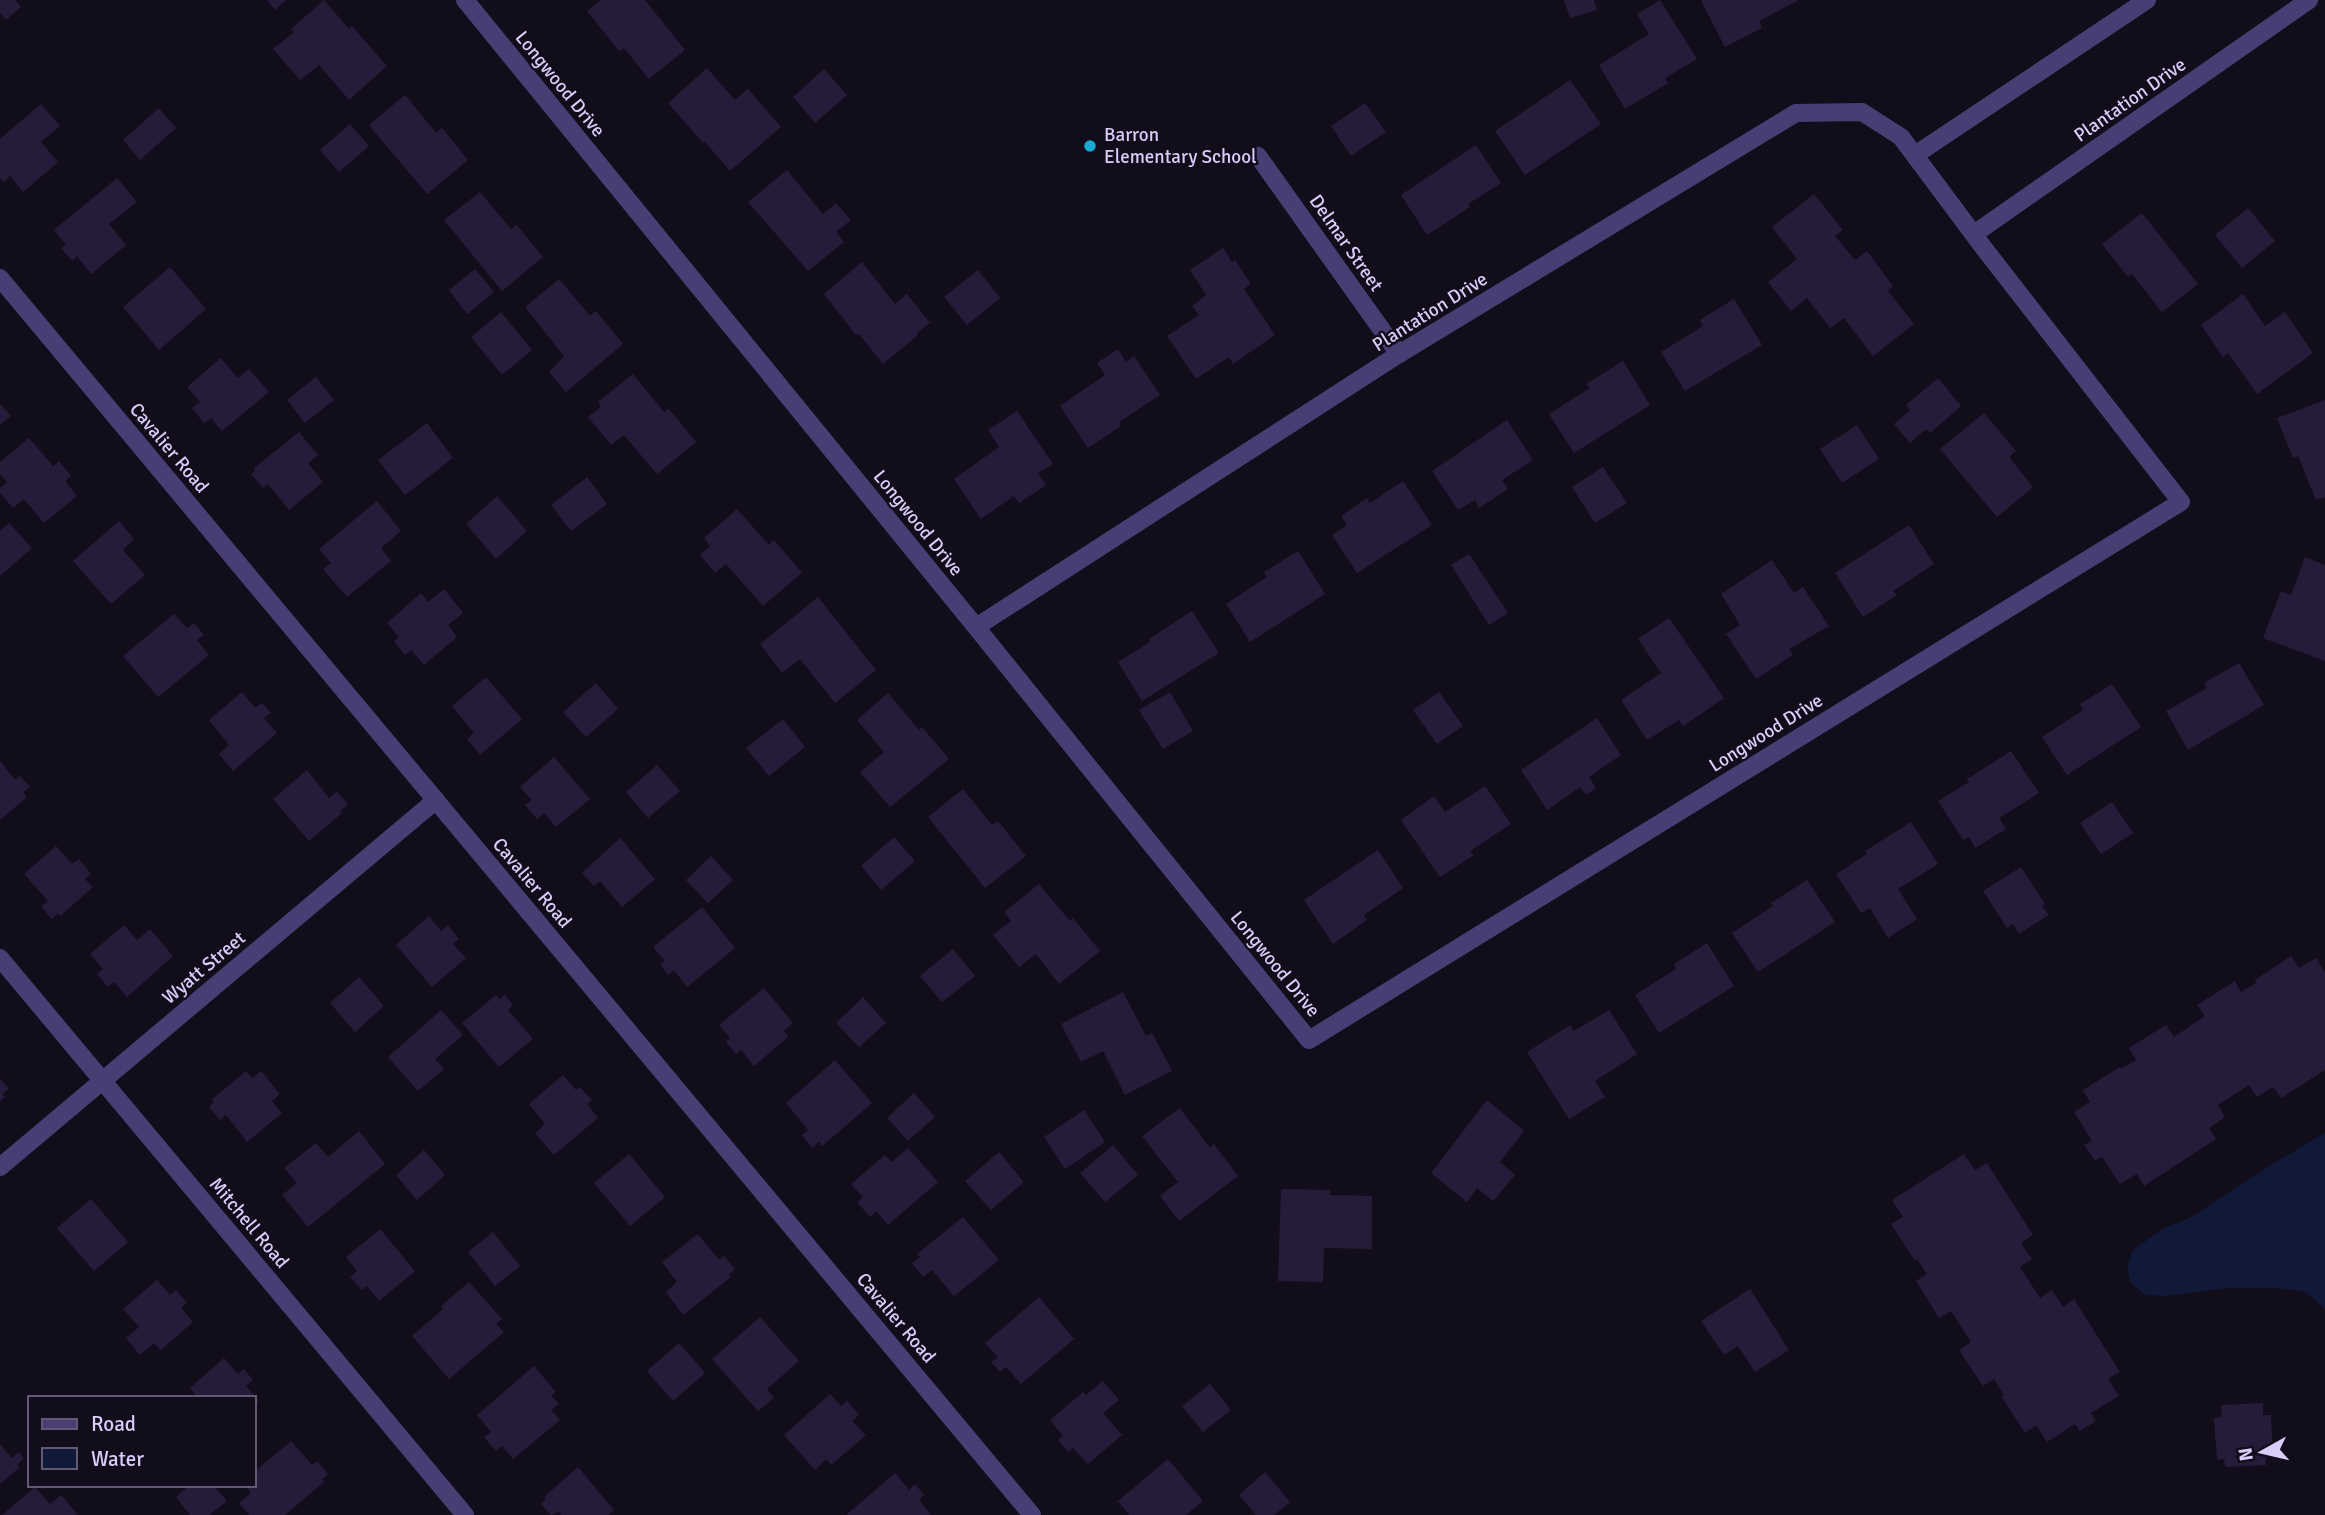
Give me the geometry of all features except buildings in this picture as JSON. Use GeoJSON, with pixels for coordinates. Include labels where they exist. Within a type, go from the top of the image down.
{"type":"FeatureCollection","features":[{"type":"Feature","properties":{"kind":"street","name":"Longwood Drive"},"geometry":{"type":"LineString","coordinates":[[465,0],[976,627],[1308,1040],[2180,502],[1979,241]]}},
{"type":"Feature","properties":{"kind":"street"},"geometry":{"type":"LineString","coordinates":[[1915,155],[2147,0]]}},
{"type":"Feature","properties":{"kind":"street","name":"Plantation Drive"},"geometry":{"type":"LineString","coordinates":[[976,627],[1399,354],[1797,113],[1862,112],[1901,137],[1979,241],[2309,0]]}},
{"type":"Feature","properties":{"kind":"street","name":"Delmar Street"},"geometry":{"type":"LineString","coordinates":[[1258,156],[1399,354]]}},
{"type":"Feature","properties":{"kind":"street","name":"Cavalier Road"},"geometry":{"type":"LineString","coordinates":[[0,278],[1032,1515]]}},
{"type":"Feature","properties":{"kind":"street","name":"Wyatt Street"},"geometry":{"type":"LineString","coordinates":[[0,1167],[436,800]]}},
{"type":"Feature","properties":{"kind":"street","name":"Mitchell Road"},"geometry":{"type":"LineString","coordinates":[[0,958],[465,1515]]}},
{"type":"Feature","properties":{"kind":"water"},"geometry":{"type":"Polygon","coordinates":[[[2325,1133],[2325,1309],[2306,1292],[2278,1288],[2228,1288],[2166,1296],[2146,1295],[2131,1284],[2127,1267],[2133,1250],[2164,1228],[2190,1218],[2325,1133]]]}},
{"type":"Feature","properties":{"kind":"place","name":"Barron Elementary School"},"geometry":{"type":"Point","coordinates":[1090,146]}}]}
